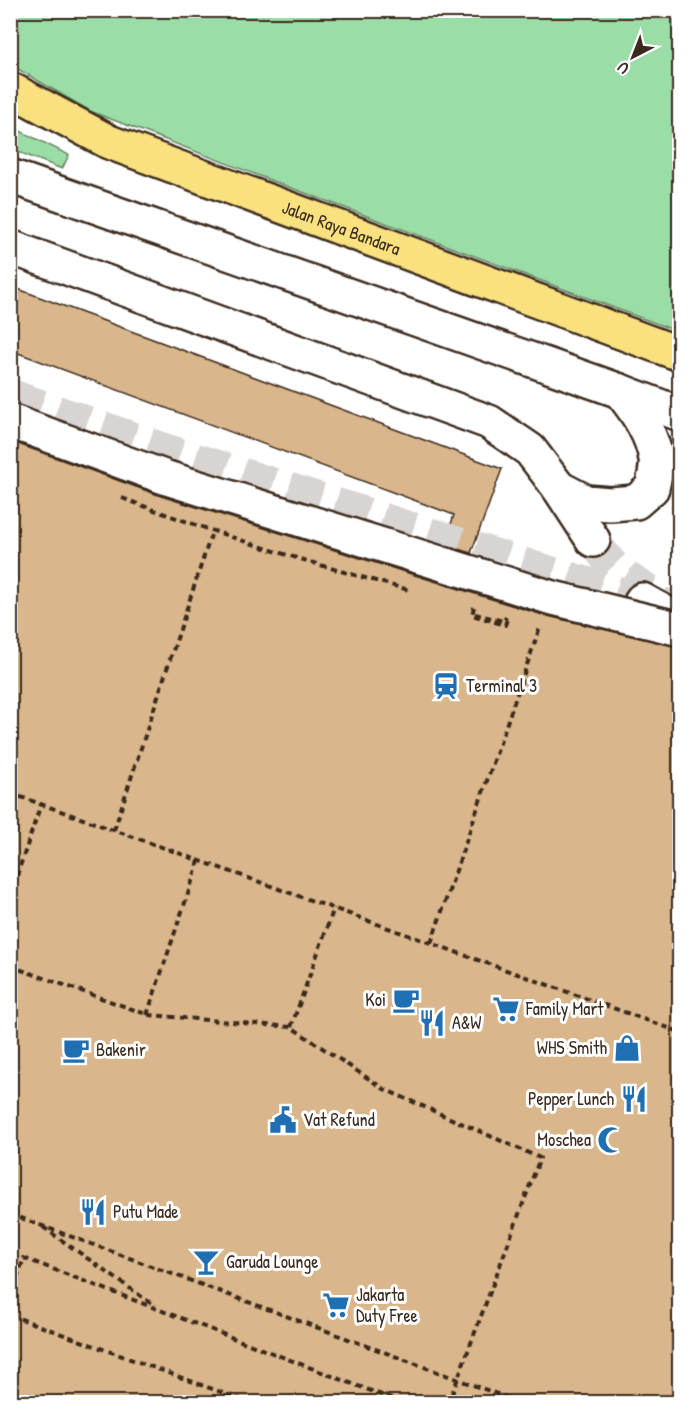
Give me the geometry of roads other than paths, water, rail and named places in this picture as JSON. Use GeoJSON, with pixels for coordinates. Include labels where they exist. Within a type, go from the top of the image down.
{"type":"FeatureCollection","features":[{"type":"Feature","properties":{"kind":"main road","name":"Jalan Raya Bandara"},"geometry":{"type":"LineString","coordinates":[[10,89],[108,142],[680,354]]}},
{"type":"Feature","properties":{"kind":"street"},"geometry":{"type":"LineString","coordinates":[[10,177],[680,414]]}},
{"type":"Feature","properties":{"kind":"street"},"geometry":{"type":"LineString","coordinates":[[10,247],[489,422],[530,450],[559,488],[593,540]]}},
{"type":"Feature","properties":{"kind":"street"},"geometry":{"type":"LineString","coordinates":[[559,488],[586,502],[610,504],[636,502],[652,488],[656,461],[645,429],[634,408],[620,391]]}},
{"type":"Feature","properties":{"kind":"street"},"geometry":{"type":"LineString","coordinates":[[10,421],[167,478],[538,593],[680,629]]}},
{"type":"Feature","properties":{"kind":"street"},"geometry":{"type":"LineString","coordinates":[[642,600],[680,621]]}},
{"type":"Feature","properties":{"kind":"tunnel"},"geometry":{"type":"LineString","coordinates":[[10,395],[163,449],[523,564],[642,600],[669,605]]}},
{"type":"Feature","properties":{"kind":"tunnel"},"geometry":{"type":"LineString","coordinates":[[593,540],[617,570],[650,591]]}},
{"type":"Feature","properties":{"kind":"place","name":"Terminal 3"},"geometry":{"type":"Point","coordinates":[446,686]}},
{"type":"Feature","properties":{"kind":"place","name":"Koi"},"geometry":{"type":"Point","coordinates":[406,1000]}},
{"type":"Feature","properties":{"kind":"place","name":"Family Mart"},"geometry":{"type":"Point","coordinates":[506,1009]}},
{"type":"Feature","properties":{"kind":"place","name":"A&W"},"geometry":{"type":"Point","coordinates":[432,1023]}},
{"type":"Feature","properties":{"kind":"place","name":"WHS Smith"},"geometry":{"type":"Point","coordinates":[627,1048]}},
{"type":"Feature","properties":{"kind":"place","name":"Bakenir"},"geometry":{"type":"Point","coordinates":[76,1050]}},
{"type":"Feature","properties":{"kind":"place","name":"Pepper Lunch"},"geometry":{"type":"Point","coordinates":[634,1099]}},
{"type":"Feature","properties":{"kind":"place","name":"Vat Refund"},"geometry":{"type":"Point","coordinates":[283,1120]}},
{"type":"Feature","properties":{"kind":"place","name":"Moschea"},"geometry":{"type":"Point","coordinates":[611,1140]}},
{"type":"Feature","properties":{"kind":"place","name":"Putu Made"},"geometry":{"type":"Point","coordinates":[93,1212]}},
{"type":"Feature","properties":{"kind":"place","name":"Garuda Lounge"},"geometry":{"type":"Point","coordinates":[206,1262]}},
{"type":"Feature","properties":{"kind":"place","name":"Jakarta Duty Free"},"geometry":{"type":"Point","coordinates":[336,1305]}}]}
